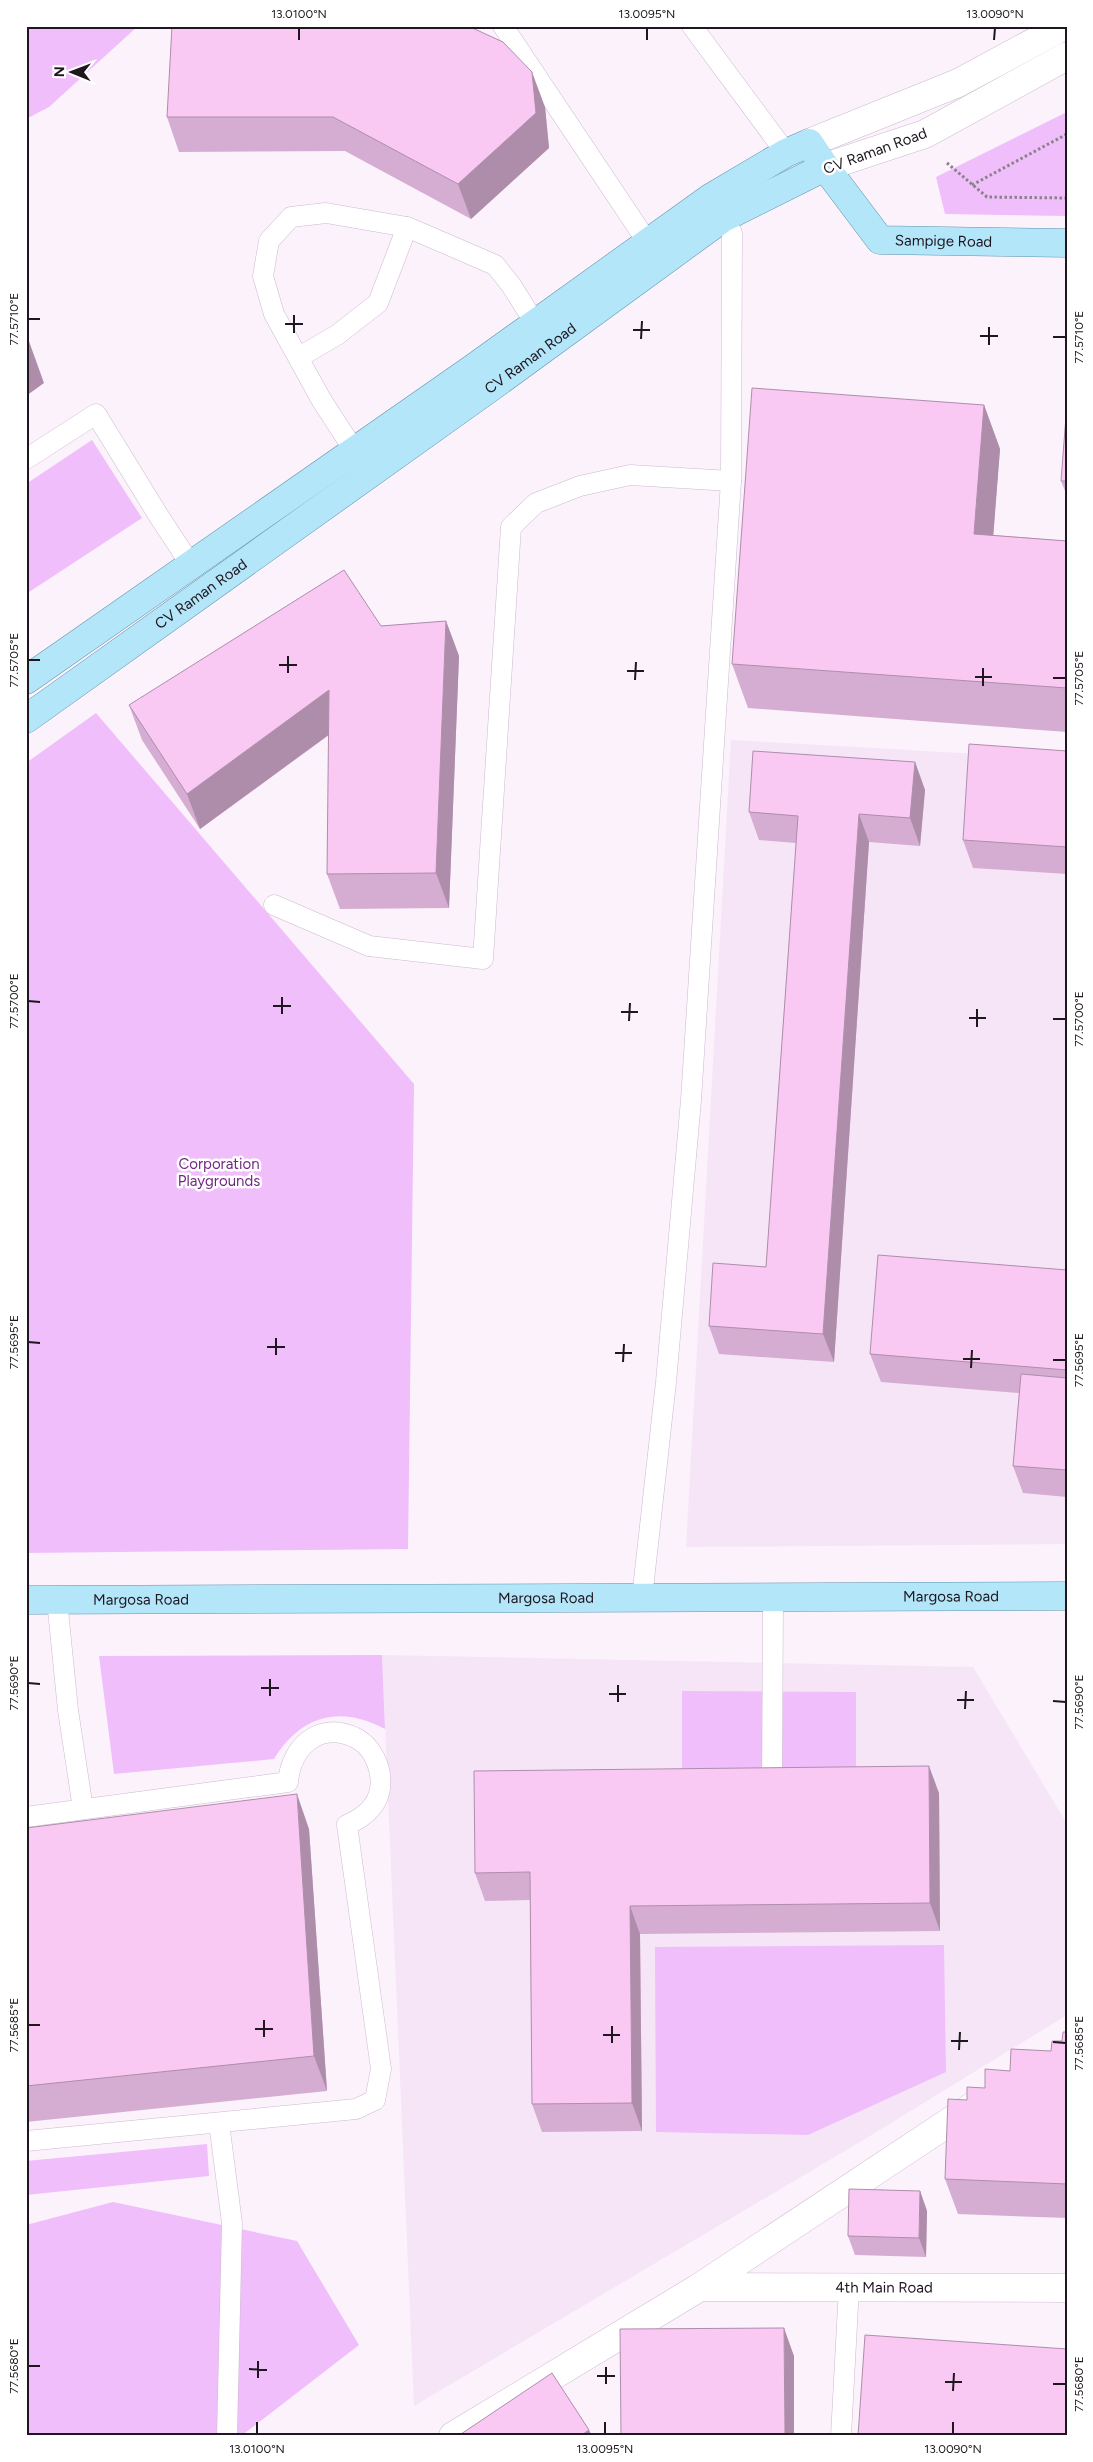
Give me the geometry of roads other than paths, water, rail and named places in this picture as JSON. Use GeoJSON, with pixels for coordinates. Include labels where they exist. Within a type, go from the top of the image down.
{"type":"FeatureCollection","features":[{"type":"Feature","properties":{"kind":"main road","name":"CV Raman Road"},"geometry":{"type":"LineString","coordinates":[[26,680],[192,565],[710,198],[798,148]]}},
{"type":"Feature","properties":{"kind":"main road"},"geometry":{"type":"LineString","coordinates":[[798,148],[824,167]]}},
{"type":"Feature","properties":{"kind":"main road","name":"CV Raman Road"},"geometry":{"type":"LineString","coordinates":[[26,719],[494,385],[723,218],[824,167]]}},
{"type":"Feature","properties":{"kind":"main road","name":"Sampige Road"},"geometry":{"type":"LineString","coordinates":[[824,167],[880,240],[1067,243]]}},
{"type":"Feature","properties":{"kind":"main road","name":"Margosa Road"},"geometry":{"type":"LineString","coordinates":[[26,1600],[1067,1596]]}},
{"type":"Feature","properties":{"kind":"street","name":"CV Raman Road"},"geometry":{"type":"LineString","coordinates":[[798,148],[958,83],[1064,26]]}},
{"type":"Feature","properties":{"kind":"street","name":"CV Raman Road"},"geometry":{"type":"LineString","coordinates":[[824,167],[925,134],[1067,56]]}},
{"type":"Feature","properties":{"kind":"street"},"geometry":{"type":"LineString","coordinates":[[453,2436],[700,2287],[995,2092]]}},
{"type":"Feature","properties":{"kind":"street","name":"4th Main Road"},"geometry":{"type":"LineString","coordinates":[[700,2287],[1067,2288]]}},
{"type":"Feature","properties":{"kind":"lane"},"geometry":{"type":"LineString","coordinates":[[503,26],[648,243]]}},
{"type":"Feature","properties":{"kind":"lane"},"geometry":{"type":"LineString","coordinates":[[692,26],[798,148]]}},
{"type":"Feature","properties":{"kind":"lane"},"geometry":{"type":"LineString","coordinates":[[354,450],[322,401],[274,314],[263,276],[270,242],[292,217],[326,213],[408,227],[495,264],[512,285],[535,323]]}},
{"type":"Feature","properties":{"kind":"lane"},"geometry":{"type":"LineString","coordinates":[[642,1598],[666,1382],[690,1110],[731,481],[732,233],[723,218]]}},
{"type":"Feature","properties":{"kind":"lane"},"geometry":{"type":"LineString","coordinates":[[299,357],[337,335],[378,303],[408,227]]}},
{"type":"Feature","properties":{"kind":"lane"},"geometry":{"type":"LineString","coordinates":[[26,459],[96,414],[192,565]]}},
{"type":"Feature","properties":{"kind":"lane"},"geometry":{"type":"LineString","coordinates":[[274,905],[369,946],[483,960],[511,527],[536,503],[580,486],[630,475],[731,481]]}},
{"type":"Feature","properties":{"kind":"lane"},"geometry":{"type":"LineString","coordinates":[[772,1788],[773,1598]]}},
{"type":"Feature","properties":{"kind":"lane"},"geometry":{"type":"LineString","coordinates":[[56,1600],[68,1710],[83,1809]]}},
{"type":"Feature","properties":{"kind":"lane"},"geometry":{"type":"LineString","coordinates":[[26,1817],[288,1782],[290,1766],[297,1751],[309,1740],[323,1734],[340,1733],[355,1738],[368,1747],[376,1760],[380,1776],[380,1791],[373,1806],[362,1817],[347,1825],[381,2069],[376,2100],[356,2109],[26,2142]]}},
{"type":"Feature","properties":{"kind":"lane"},"geometry":{"type":"LineString","coordinates":[[219,2123],[232,2222],[227,2436]]}},
{"type":"Feature","properties":{"kind":"lane"},"geometry":{"type":"LineString","coordinates":[[842,2436],[849,2287]]}},
{"type":"Feature","properties":{"kind":"park label","name":"Corporation Playgrounds"},"geometry":{"type":"Point","coordinates":[219,1172]}}]}
